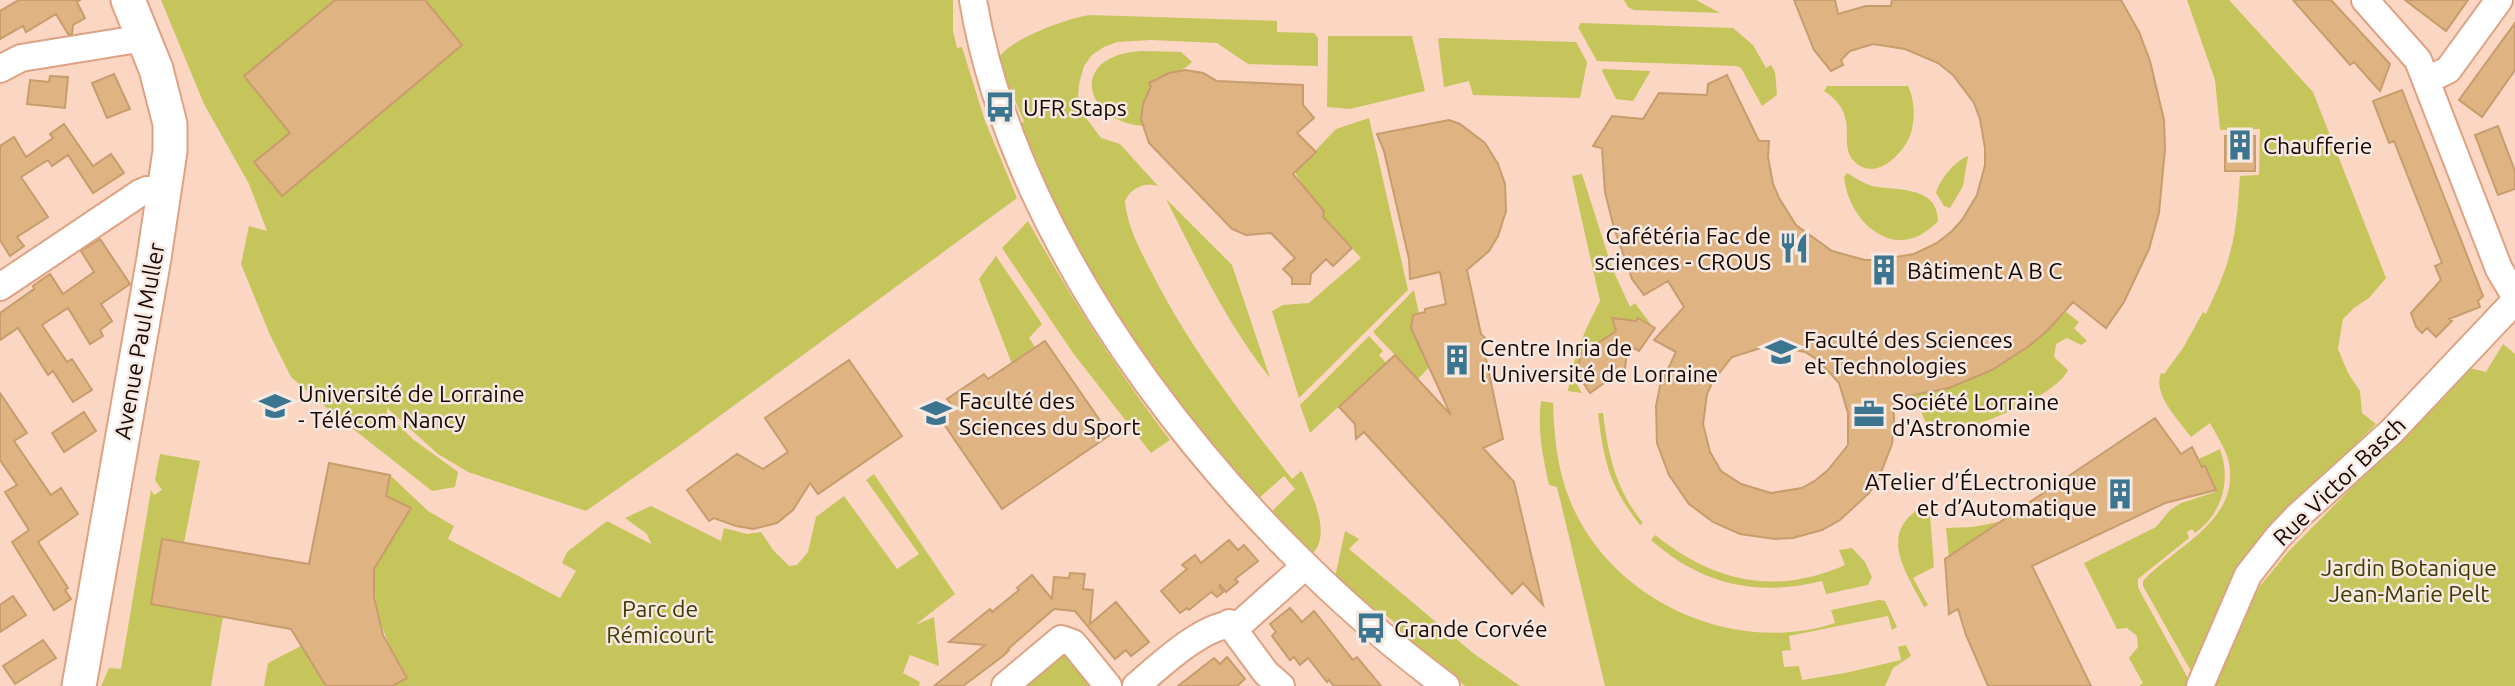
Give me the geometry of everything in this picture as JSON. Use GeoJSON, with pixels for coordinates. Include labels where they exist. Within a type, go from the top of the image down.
{"type":"FeatureCollection","features":[{"type":"Feature","properties":{"kind":"main road","name":"Avenue Paul Muller"},"geometry":{"type":"LineString","coordinates":[[79,686],[170,151],[170,124],[156,69],[128,0]]}},
{"type":"Feature","properties":{"kind":"street"},"geometry":{"type":"LineString","coordinates":[[973,0],[999,107],[1032,187],[1073,265],[1125,349],[1226,481],[1300,561],[1371,628],[1446,686]]}},
{"type":"Feature","properties":{"kind":"street"},"geometry":{"type":"LineString","coordinates":[[2365,0],[2418,60],[2499,268],[2515,299]]}},
{"type":"Feature","properties":{"kind":"street"},"geometry":{"type":"LineString","coordinates":[[2427,80],[2448,70],[2499,0]]}},
{"type":"Feature","properties":{"kind":"street"},"geometry":{"type":"LineString","coordinates":[[0,69],[21,58],[144,38]]}},
{"type":"Feature","properties":{"kind":"street"},"geometry":{"type":"LineString","coordinates":[[0,287],[140,193],[147,190],[164,192]]}},
{"type":"Feature","properties":{"kind":"street","name":"Rue Victor Basch"},"geometry":{"type":"LineString","coordinates":[[2200,686],[2248,575],[2278,537],[2392,431],[2515,299]]}},
{"type":"Feature","properties":{"kind":"street"},"geometry":{"type":"LineString","coordinates":[[1281,686],[1266,673],[1229,623],[1230,613],[1300,561]]}},
{"type":"Feature","properties":{"kind":"street"},"geometry":{"type":"LineString","coordinates":[[1136,686],[1191,641],[1229,623]]}},
{"type":"Feature","properties":{"kind":"street"},"geometry":{"type":"LineString","coordinates":[[1005,686],[1061,639],[1073,643],[1108,686]]}},
{"type":"Feature","properties":{"kind":"green space"},"geometry":{"type":"Polygon","coordinates":[[[161,0],[953,0],[953,31],[957,48],[962,47],[985,121],[1017,198],[586,511],[468,472],[438,454],[387,408],[387,414],[414,440],[458,472],[455,487],[432,491],[291,377],[270,335],[241,264],[249,226],[267,231],[249,184],[204,104],[161,0]]]}},
{"type":"Feature","properties":{"kind":"green space"},"geometry":{"type":"Polygon","coordinates":[[[1624,0],[1696,0],[1720,13],[1634,10],[1628,7],[1624,0]]]}},
{"type":"Feature","properties":{"kind":"green space"},"geometry":{"type":"Polygon","coordinates":[[[2187,0],[2229,0],[2313,92],[2386,278],[2369,298],[2343,319],[2338,349],[2348,373],[2360,391],[2362,413],[2376,424],[2263,539],[2192,673],[2143,586],[2143,581],[2215,517],[2225,501],[2230,483],[2229,463],[2210,423],[2191,437],[2168,407],[2159,381],[2161,373],[2164,374],[2183,348],[2203,312],[2206,314],[2223,276],[2234,234],[2240,176],[2259,175],[2260,129],[2220,130],[2215,80],[2187,0]]]}},
{"type":"Feature","properties":{"kind":"green space"},"geometry":{"type":"Polygon","coordinates":[[[1089,15],[1277,21],[1277,32],[1314,33],[1318,38],[1318,66],[1248,64],[1217,43],[1151,40],[1117,42],[1092,55],[1084,66],[1078,95],[1084,115],[1101,138],[1120,144],[1158,186],[1139,187],[1125,201],[1135,238],[1166,299],[1216,378],[1292,479],[1301,471],[1303,473],[1315,502],[1320,524],[1321,535],[1313,553],[1271,512],[1295,489],[1284,476],[1258,499],[1229,465],[1174,395],[1123,322],[1076,246],[1041,176],[1019,123],[1024,122],[1015,100],[1011,101],[1000,56],[1029,36],[1068,20],[1089,15]]]}},
{"type":"Feature","properties":{"kind":"green space"},"geometry":{"type":"Polygon","coordinates":[[[1581,23],[1733,28],[1753,45],[1766,68],[1771,65],[1775,72],[1777,95],[1762,106],[1741,68],[1737,66],[1597,61],[1578,27],[1581,23]]]}},
{"type":"Feature","properties":{"kind":"green space"},"geometry":{"type":"Polygon","coordinates":[[[1328,36],[1412,36],[1425,91],[1350,109],[1327,107],[1328,36]]]}},
{"type":"Feature","properties":{"kind":"green space"},"geometry":{"type":"Polygon","coordinates":[[[1438,39],[1576,42],[1587,62],[1580,98],[1473,95],[1469,81],[1444,87],[1438,39]]]}},
{"type":"Feature","properties":{"kind":"green space"},"geometry":{"type":"Polygon","coordinates":[[[1143,51],[1181,52],[1192,62],[1159,79],[1157,77],[1150,84],[1152,87],[1143,104],[1142,126],[1121,121],[1106,112],[1096,100],[1092,87],[1094,74],[1103,63],[1119,55],[1143,51]]]}},
{"type":"Feature","properties":{"kind":"green space"},"geometry":{"type":"Polygon","coordinates":[[[1603,69],[1650,72],[1633,101],[1616,99],[1603,69]]]}},
{"type":"Feature","properties":{"kind":"green space"},"geometry":{"type":"Polygon","coordinates":[[[1827,86],[1908,86],[1913,103],[1912,128],[1907,141],[1895,157],[1888,163],[1871,169],[1854,161],[1847,146],[1846,119],[1836,100],[1824,91],[1827,86]]]}},
{"type":"Feature","properties":{"kind":"green space"},"geometry":{"type":"Polygon","coordinates":[[[1369,118],[1408,290],[1299,398],[1272,311],[1283,305],[1309,303],[1361,258],[1323,217],[1323,211],[1295,172],[1336,129],[1369,118]]]}},
{"type":"Feature","properties":{"kind":"green space"},"geometry":{"type":"Polygon","coordinates":[[[1968,156],[1963,186],[1950,208],[1944,206],[1936,193],[1938,188],[1953,166],[1968,156]]]}},
{"type":"Feature","properties":{"kind":"green space"},"geometry":{"type":"Polygon","coordinates":[[[1847,173],[1872,186],[1923,195],[1936,209],[1938,221],[1923,234],[1907,239],[1892,239],[1878,234],[1865,224],[1855,210],[1844,177],[1847,173]]]}},
{"type":"Feature","properties":{"kind":"green space"},"geometry":{"type":"Polygon","coordinates":[[[1582,174],[1612,268],[1630,307],[1635,303],[1652,326],[1639,318],[1636,321],[1612,319],[1616,331],[1580,355],[1578,375],[1574,379],[1582,393],[1568,391],[1570,378],[1580,344],[1600,301],[1572,176],[1582,174]]]}},
{"type":"Feature","properties":{"kind":"green space"},"geometry":{"type":"Polygon","coordinates":[[[1166,199],[1232,265],[1270,378],[1226,314],[1166,199]]]}},
{"type":"Feature","properties":{"kind":"green space"},"geometry":{"type":"Polygon","coordinates":[[[1028,221],[1095,334],[1170,440],[1151,453],[1073,353],[1002,248],[1028,221]]]}},
{"type":"Feature","properties":{"kind":"green space"},"geometry":{"type":"Polygon","coordinates":[[[996,256],[1042,324],[1029,338],[1035,347],[1012,364],[979,279],[996,256]]]}},
{"type":"Feature","properties":{"kind":"green space"},"geometry":{"type":"Polygon","coordinates":[[[1414,290],[1419,314],[1413,315],[1412,330],[1419,346],[1434,362],[1418,379],[1373,332],[1414,290]]]}},
{"type":"Feature","properties":{"kind":"green space"},"geometry":{"type":"Polygon","coordinates":[[[2065,311],[2079,322],[2074,328],[2087,341],[2081,345],[2067,338],[2056,344],[2054,357],[2068,370],[2049,389],[2016,408],[1979,423],[1951,429],[1925,421],[1914,395],[1958,384],[1997,366],[2033,342],[2065,311]]]}},
{"type":"Feature","properties":{"kind":"green space"},"geometry":{"type":"Polygon","coordinates":[[[1369,336],[1383,351],[1379,355],[1386,363],[1310,433],[1300,405],[1369,336]]]}},
{"type":"Feature","properties":{"kind":"green space","name":"Jardin Botanique Jean-Marie Pelt"},"geometry":{"type":"Polygon","coordinates":[[[2503,344],[2515,354],[2515,686],[2213,686],[2260,586],[2288,552],[2470,368],[2486,372],[2503,344]]]}},
{"type":"Feature","properties":{"kind":"green space"},"geometry":{"type":"Polygon","coordinates":[[[1541,401],[1553,403],[1555,439],[1562,475],[1569,498],[1587,534],[1613,565],[1643,591],[1678,611],[1716,625],[1755,632],[1796,632],[1835,623],[1831,610],[1885,601],[1897,627],[1892,630],[1888,616],[1789,636],[1791,650],[1782,651],[1784,667],[1799,666],[1802,680],[1901,660],[1898,647],[1906,645],[1911,656],[1893,668],[1885,686],[1605,686],[1557,487],[1549,485],[1540,433],[1541,401]]]}},
{"type":"Feature","properties":{"kind":"green space"},"geometry":{"type":"Polygon","coordinates":[[[1598,413],[1603,413],[1620,485],[1643,523],[1640,525],[1621,498],[1610,472],[1598,413]]]}},
{"type":"Feature","properties":{"kind":"green space"},"geometry":{"type":"Polygon","coordinates":[[[2220,449],[2225,472],[2224,484],[2218,506],[2212,516],[2195,533],[2192,529],[2187,532],[2189,538],[2138,579],[2142,595],[2189,680],[2186,686],[2139,686],[2143,683],[2129,658],[2138,647],[2137,636],[2127,628],[2117,629],[2084,563],[2156,527],[2170,510],[2181,503],[2215,492],[2199,459],[2220,449]]]}},
{"type":"Feature","properties":{"kind":"green space"},"geometry":{"type":"Polygon","coordinates":[[[160,454],[200,461],[184,543],[162,540],[151,604],[223,617],[211,686],[101,686],[109,668],[121,669],[151,490],[154,495],[162,490],[155,480],[160,454]]]}},
{"type":"Feature","properties":{"kind":"green space","name":"Parc de Rémicourt"},"geometry":{"type":"Polygon","coordinates":[[[874,474],[955,594],[915,625],[934,617],[939,666],[910,655],[903,673],[920,682],[919,686],[392,686],[407,678],[380,620],[375,591],[376,556],[381,557],[411,508],[386,496],[390,475],[428,511],[454,526],[448,539],[560,598],[576,571],[562,563],[567,552],[607,521],[651,544],[647,534],[625,518],[651,506],[721,541],[724,528],[747,534],[761,532],[773,550],[789,566],[797,565],[808,552],[816,517],[844,496],[897,569],[919,554],[866,480],[874,474]]]}},
{"type":"Feature","properties":{"kind":"green space"},"geometry":{"type":"Polygon","coordinates":[[[1924,506],[1930,514],[1934,567],[1913,578],[1928,605],[1924,607],[1903,567],[1898,540],[1901,528],[1909,516],[1924,506]]]}},
{"type":"Feature","properties":{"kind":"green space"},"geometry":{"type":"Polygon","coordinates":[[[2003,521],[1949,557],[1946,528],[1973,527],[2003,521]]]}},
{"type":"Feature","properties":{"kind":"green space"},"geometry":{"type":"Polygon","coordinates":[[[1345,531],[1359,539],[1349,549],[1473,653],[1520,686],[1465,686],[1396,630],[1399,626],[1382,612],[1379,616],[1335,577],[1345,531]]]}},
{"type":"Feature","properties":{"kind":"green space"},"geometry":{"type":"Polygon","coordinates":[[[1655,535],[1700,564],[1746,579],[1770,582],[1819,575],[1845,565],[1839,550],[1852,548],[1865,562],[1872,577],[1868,585],[1826,594],[1822,581],[1775,588],[1731,583],[1690,568],[1651,540],[1655,535]]]}},
{"type":"Feature","properties":{"kind":"green space"},"geometry":{"type":"Polygon","coordinates":[[[301,646],[326,686],[264,686],[268,663],[301,646]]]}},
{"type":"Feature","properties":{"kind":"green space"},"geometry":{"type":"Polygon","coordinates":[[[1061,647],[1097,686],[1018,686],[1061,647]]]}},
{"type":"Feature","properties":{"kind":"building"},"geometry":{"type":"Polygon","coordinates":[[[19,0],[80,0],[77,2],[85,18],[73,25],[72,34],[68,34],[56,14],[26,32],[23,26],[0,39],[0,11],[19,0]]]}},
{"type":"Feature","properties":{"kind":"building"},"geometry":{"type":"Polygon","coordinates":[[[335,0],[425,0],[462,45],[282,196],[254,162],[290,133],[244,76],[335,0]]]}},
{"type":"Feature","properties":{"kind":"building","name":"Bâtiment A B C"},"geometry":{"type":"Polygon","coordinates":[[[1794,0],[1835,0],[1838,14],[1866,6],[1891,6],[1892,0],[2121,0],[2139,32],[2150,61],[2164,120],[2165,149],[2159,213],[2149,249],[2124,302],[2106,328],[2073,302],[2047,331],[1992,370],[1949,388],[1893,399],[1892,444],[1878,480],[1868,494],[1840,520],[1822,530],[1793,538],[1775,539],[1740,534],[1713,522],[1689,504],[1669,475],[1657,443],[1656,406],[1660,386],[1676,352],[1654,340],[1684,307],[1668,281],[1644,295],[1632,279],[1605,192],[1602,148],[1593,146],[1612,116],[1643,119],[1659,93],[1707,95],[1708,84],[1727,75],[1759,141],[1769,141],[1768,157],[1773,184],[1796,225],[1832,251],[1865,260],[1914,254],[1937,243],[1962,220],[1977,195],[1985,165],[1980,119],[1974,103],[1953,75],[1938,63],[1905,49],[1873,44],[1850,51],[1841,60],[1843,65],[1831,71],[1814,50],[1794,0]],[[1776,346],[1732,357],[1713,381],[1707,394],[1703,424],[1710,452],[1721,471],[1741,484],[1771,493],[1802,488],[1828,470],[1848,445],[1848,413],[1839,383],[1818,360],[1805,352],[1776,346]]]}},
{"type":"Feature","properties":{"kind":"building"},"geometry":{"type":"Polygon","coordinates":[[[2293,0],[2331,0],[2390,64],[2380,91],[2354,62],[2350,65],[2293,0]]]}},
{"type":"Feature","properties":{"kind":"building"},"geometry":{"type":"Polygon","coordinates":[[[2405,0],[2468,0],[2446,31],[2405,0]]]}},
{"type":"Feature","properties":{"kind":"building"},"geometry":{"type":"Polygon","coordinates":[[[2515,23],[2515,70],[2482,117],[2459,100],[2515,23]]]}},
{"type":"Feature","properties":{"kind":"building"},"geometry":{"type":"Polygon","coordinates":[[[1185,70],[1203,73],[1217,81],[1303,85],[1303,105],[1314,118],[1297,133],[1316,152],[1293,174],[1324,211],[1323,217],[1352,248],[1333,266],[1326,259],[1311,274],[1310,284],[1292,284],[1292,278],[1283,269],[1295,258],[1271,233],[1246,235],[1232,229],[1149,143],[1141,119],[1143,104],[1151,86],[1149,83],[1169,73],[1185,70]]]}},
{"type":"Feature","properties":{"kind":"building"},"geometry":{"type":"Polygon","coordinates":[[[114,74],[130,109],[107,118],[92,83],[114,74]]]}},
{"type":"Feature","properties":{"kind":"building"},"geometry":{"type":"Polygon","coordinates":[[[50,76],[68,77],[65,108],[27,104],[30,80],[49,82],[50,76]]]}},
{"type":"Feature","properties":{"kind":"building"},"geometry":{"type":"Polygon","coordinates":[[[2402,90],[2483,296],[2478,301],[2480,307],[2449,319],[2452,321],[2436,337],[2427,328],[2422,333],[2416,327],[2411,313],[2441,280],[2435,266],[2442,263],[2394,141],[2389,143],[2373,101],[2402,90]]]}},
{"type":"Feature","properties":{"kind":"building","name":"Centre Inria de l'Université de Lorraine"},"geometry":{"type":"Polygon","coordinates":[[[1449,120],[1460,124],[1485,143],[1498,164],[1505,184],[1506,211],[1498,236],[1489,251],[1467,270],[1481,334],[1488,341],[1483,345],[1503,439],[1483,448],[1514,482],[1543,605],[1523,583],[1512,594],[1364,432],[1356,439],[1355,424],[1339,407],[1395,355],[1451,415],[1411,328],[1413,315],[1446,304],[1440,272],[1410,279],[1409,259],[1384,151],[1377,134],[1449,120]]]}},
{"type":"Feature","properties":{"kind":"building"},"geometry":{"type":"Polygon","coordinates":[[[64,124],[93,166],[111,154],[124,173],[93,193],[68,155],[52,166],[48,160],[21,177],[48,217],[17,237],[24,246],[10,256],[0,240],[0,146],[14,137],[26,157],[53,138],[50,134],[64,124]]]}},
{"type":"Feature","properties":{"kind":"building"},"geometry":{"type":"Polygon","coordinates":[[[2498,126],[2515,171],[2515,189],[2498,195],[2475,135],[2498,126]]]}},
{"type":"Feature","properties":{"kind":"building","name":"Chaufferie"},"geometry":{"type":"Polygon","coordinates":[[[2225,136],[2255,136],[2255,171],[2225,171],[2225,136]]]}},
{"type":"Feature","properties":{"kind":"building"},"geometry":{"type":"Polygon","coordinates":[[[100,239],[130,284],[101,304],[112,321],[100,330],[103,336],[90,344],[68,308],[42,325],[67,362],[72,359],[92,390],[73,402],[53,371],[48,375],[18,328],[0,340],[0,313],[50,274],[63,294],[94,272],[81,251],[100,239]]]}},
{"type":"Feature","properties":{"kind":"building"},"geometry":{"type":"Polygon","coordinates":[[[1612,318],[1636,321],[1638,318],[1655,328],[1639,351],[1628,345],[1625,368],[1590,393],[1578,375],[1580,355],[1616,331],[1612,318]]]}},
{"type":"Feature","properties":{"kind":"building"},"geometry":{"type":"Polygon","coordinates":[[[1045,341],[1110,435],[1002,509],[937,414],[951,404],[947,399],[984,374],[988,379],[1045,341]]]}},
{"type":"Feature","properties":{"kind":"building"},"geometry":{"type":"Polygon","coordinates":[[[849,360],[902,436],[818,494],[810,483],[793,510],[777,523],[753,529],[714,518],[709,521],[687,490],[737,454],[763,469],[788,452],[765,418],[849,360]]]}},
{"type":"Feature","properties":{"kind":"building"},"geometry":{"type":"Polygon","coordinates":[[[0,393],[27,433],[14,441],[51,495],[61,488],[78,514],[38,542],[68,588],[65,590],[71,599],[54,610],[12,542],[29,530],[5,492],[17,485],[0,460],[0,393]]]}},
{"type":"Feature","properties":{"kind":"building"},"geometry":{"type":"Polygon","coordinates":[[[84,412],[96,431],[64,452],[52,433],[84,412]]]}},
{"type":"Feature","properties":{"kind":"building"},"geometry":{"type":"Polygon","coordinates":[[[2155,418],[2181,454],[2192,447],[2216,490],[2165,503],[2032,566],[2091,686],[1988,686],[1958,609],[1949,614],[1945,559],[2155,418]]]}},
{"type":"Feature","properties":{"kind":"building"},"geometry":{"type":"Polygon","coordinates":[[[329,463],[390,475],[386,496],[411,508],[374,569],[374,597],[383,635],[407,678],[392,686],[326,686],[291,629],[151,604],[162,539],[309,564],[329,463]]]}},
{"type":"Feature","properties":{"kind":"building"},"geometry":{"type":"Polygon","coordinates":[[[1229,540],[1238,550],[1244,545],[1258,561],[1235,579],[1238,582],[1226,592],[1220,585],[1223,592],[1217,597],[1211,592],[1189,610],[1187,608],[1180,613],[1161,591],[1187,569],[1182,565],[1195,555],[1201,563],[1229,540]]]}},
{"type":"Feature","properties":{"kind":"building"},"geometry":{"type":"Polygon","coordinates":[[[1070,573],[1085,574],[1083,589],[1093,590],[1090,624],[1116,602],[1149,642],[1131,656],[1126,650],[1115,659],[1075,611],[1054,609],[1003,656],[963,686],[934,686],[985,645],[949,642],[990,609],[992,612],[1019,590],[1017,588],[1032,575],[1052,599],[1054,577],[1069,578],[1070,573]]]}},
{"type":"Feature","properties":{"kind":"building"},"geometry":{"type":"Polygon","coordinates":[[[13,596],[26,615],[0,632],[0,605],[13,596]]]}},
{"type":"Feature","properties":{"kind":"building"},"geometry":{"type":"Polygon","coordinates":[[[1290,608],[1302,622],[1314,611],[1353,660],[1357,657],[1381,686],[1334,686],[1329,680],[1327,682],[1308,658],[1300,665],[1294,657],[1290,660],[1272,636],[1276,632],[1270,624],[1290,608]]]}},
{"type":"Feature","properties":{"kind":"building"},"geometry":{"type":"Polygon","coordinates":[[[43,640],[56,658],[15,684],[3,666],[43,640]]]}},
{"type":"Feature","properties":{"kind":"building"},"geometry":{"type":"Polygon","coordinates":[[[1227,657],[1245,679],[1237,686],[1178,686],[1214,658],[1220,664],[1227,657]]]}},
{"type":"Feature","properties":{"kind":"place","name":"UFR Staps"},"geometry":{"type":"Point","coordinates":[1000,107]}},
{"type":"Feature","properties":{"kind":"place","name":"Chaufferie"},"geometry":{"type":"Point","coordinates":[2240,145]}},
{"type":"Feature","properties":{"kind":"place","name":"Cafétéria Fac de sciences - CROUS"},"geometry":{"type":"Point","coordinates":[1794,248]}},
{"type":"Feature","properties":{"kind":"place","name":"Bâtiment A B C"},"geometry":{"type":"Point","coordinates":[1884,270]}},
{"type":"Feature","properties":{"kind":"place","name":"Faculté des Sciences et Technologies"},"geometry":{"type":"Point","coordinates":[1781,352]}},
{"type":"Feature","properties":{"kind":"place","name":"Centre Inria de l'Université de Lorraine"},"geometry":{"type":"Point","coordinates":[1457,360]}},
{"type":"Feature","properties":{"kind":"place","name":"Université de Lorraine - Télécom Nancy"},"geometry":{"type":"Point","coordinates":[275,406]}},
{"type":"Feature","properties":{"kind":"place","name":"Faculté des Sciences du Sport"},"geometry":{"type":"Point","coordinates":[936,413]}},
{"type":"Feature","properties":{"kind":"place","name":"Société Lorraine d'Astronomie"},"geometry":{"type":"Point","coordinates":[1869,414]}},
{"type":"Feature","properties":{"kind":"place","name":"ATelier d’ÉLectronique et d’Automatique"},"geometry":{"type":"Point","coordinates":[2120,494]}},
{"type":"Feature","properties":{"kind":"place","name":"Grande Corvée"},"geometry":{"type":"Point","coordinates":[1371,628]}}]}
